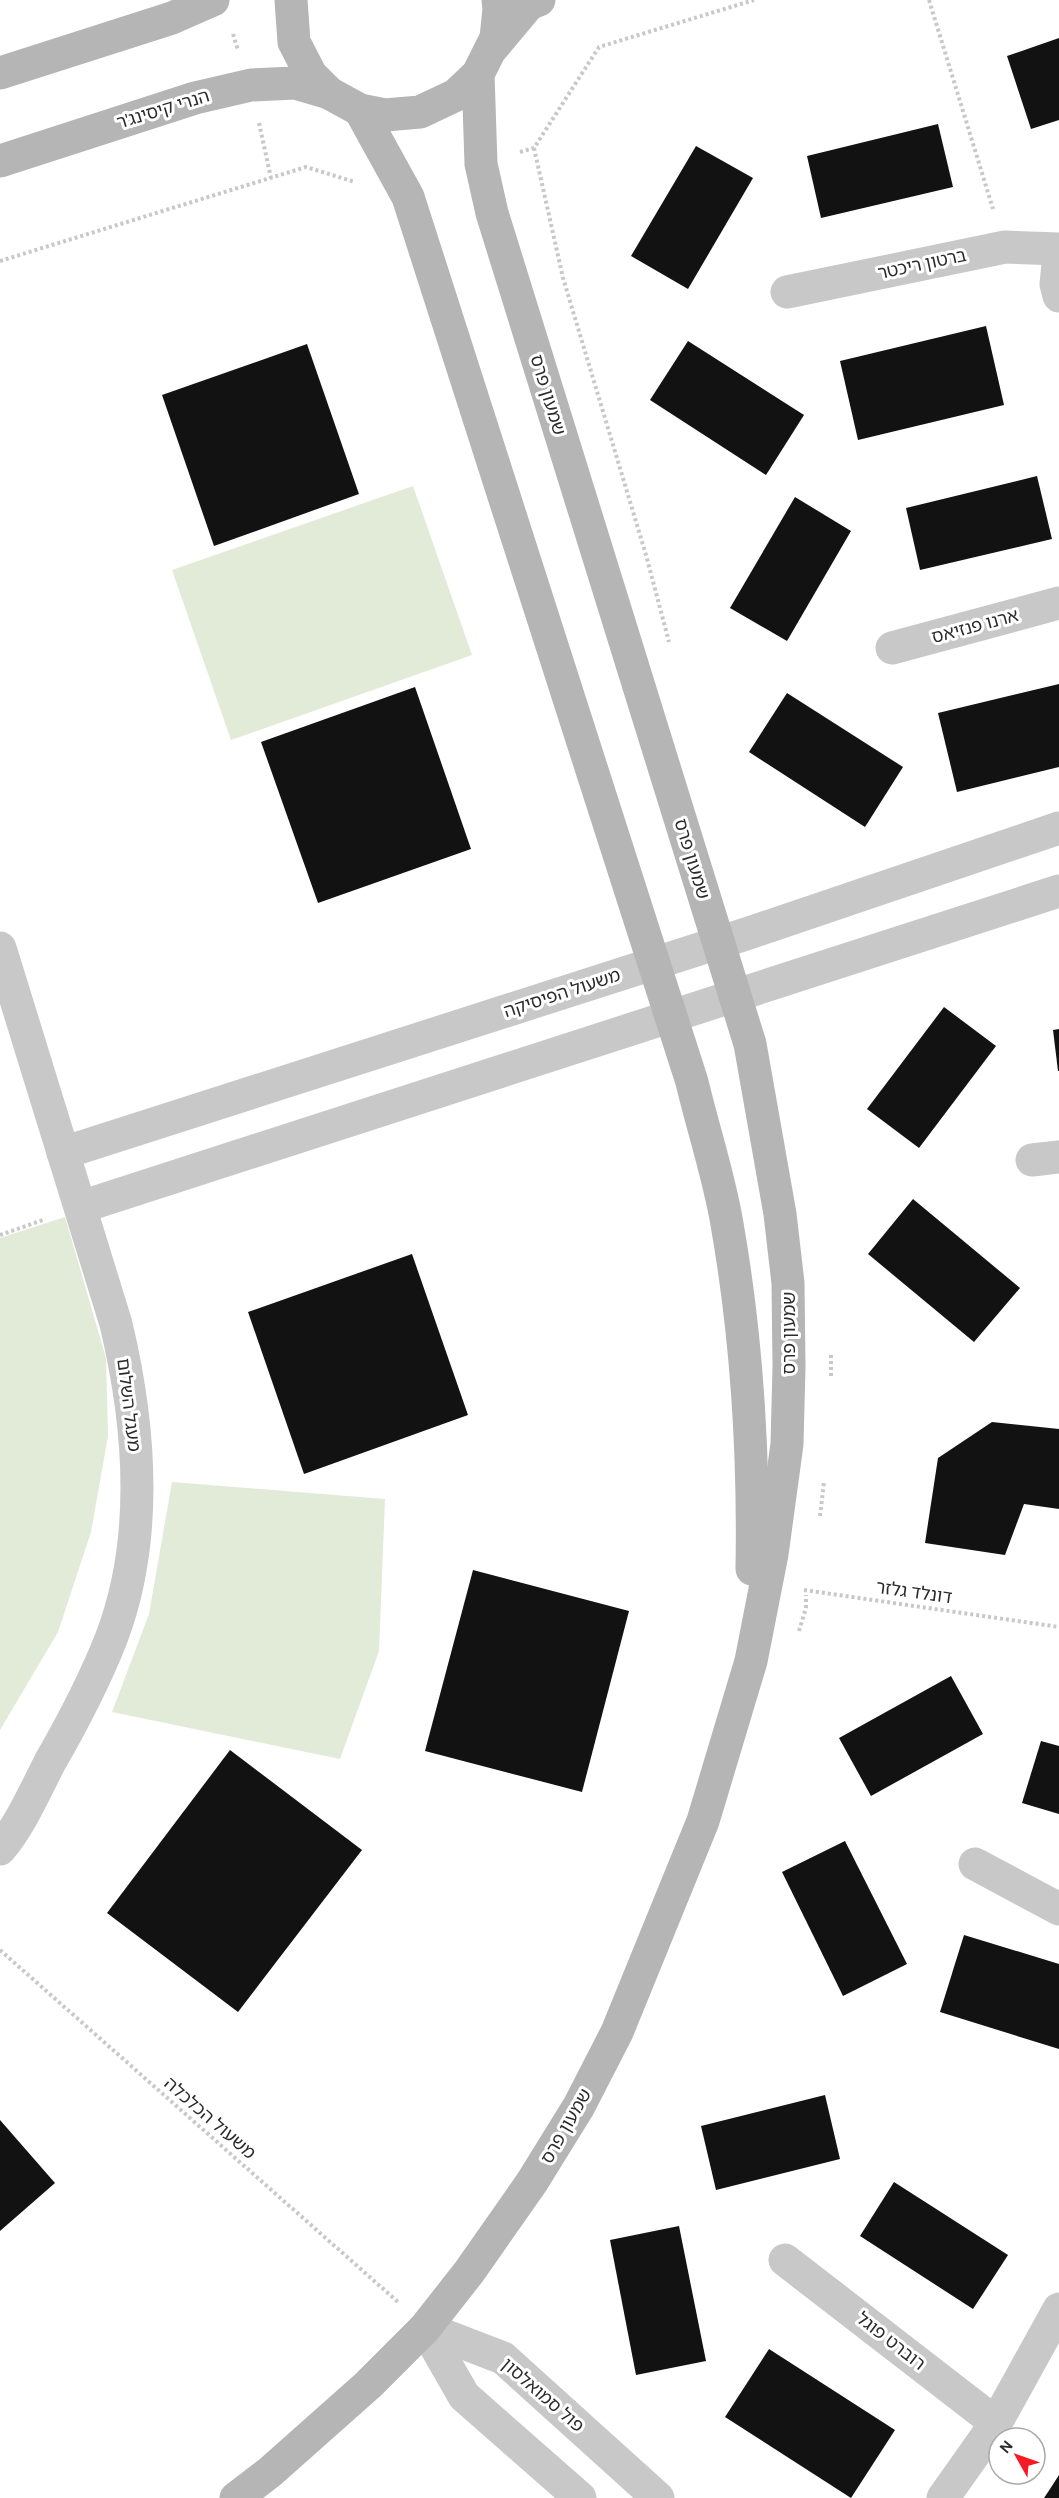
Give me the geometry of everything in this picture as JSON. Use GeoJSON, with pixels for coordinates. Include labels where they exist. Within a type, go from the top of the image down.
{"type":"FeatureCollection","features":[{"type":"Feature","properties":{"kind":"street"},"geometry":{"type":"LineString","coordinates":[[0,73],[172,18],[213,0]]}},
{"type":"Feature","properties":{"kind":"street"},"geometry":{"type":"LineString","coordinates":[[291,0],[294,42],[311,75],[329,93],[360,110],[385,115],[420,112],[456,95],[529,4],[539,0]]}},
{"type":"Feature","properties":{"kind":"street"},"geometry":{"type":"LineString","coordinates":[[484,62],[496,38],[498,0]]}},
{"type":"Feature","properties":{"kind":"street","name":"שמעון פרס"},"geometry":{"type":"LineString","coordinates":[[236,2498],[270,2472],[368,2385],[414,2317],[470,2272],[532,2182],[579,2106],[617,2032],[703,1821],[751,1661],[772,1554],[787,1444],[788,1283],[780,1214],[750,1044],[492,213],[481,164],[484,62]]}},
{"type":"Feature","properties":{"kind":"street","name":"הנרי קיסינג'ר"},"geometry":{"type":"LineString","coordinates":[[0,161],[195,98],[251,85],[295,83],[329,93]]}},
{"type":"Feature","properties":{"kind":"street","name":"שמעון פרס"},"geometry":{"type":"LineString","coordinates":[[360,110],[408,197],[692,1082],[727,1222],[743,1330],[753,1486],[751,1661]]}},
{"type":"Feature","properties":{"kind":"street","name":"ברטון ריכטר"},"geometry":{"type":"LineString","coordinates":[[786,292],[1005,247],[1059,249]]}},
{"type":"Feature","properties":{"kind":"street"},"geometry":{"type":"LineString","coordinates":[[1059,255],[1056,284],[1059,296]]}},
{"type":"Feature","properties":{"kind":"street","name":"ארנו פנזיאס"},"geometry":{"type":"LineString","coordinates":[[892,648],[1059,603]]}},
{"type":"Feature","properties":{"kind":"street","name":"משעול הפיסיקה"},"geometry":{"type":"LineString","coordinates":[[63,1153],[718,943],[1059,828]]}},
{"type":"Feature","properties":{"kind":"street"},"geometry":{"type":"LineString","coordinates":[[81,1207],[1059,891]]}},
{"type":"Feature","properties":{"kind":"street","name":"מעגל השלום"},"geometry":{"type":"LineString","coordinates":[[0,948],[116,1324],[128,1374],[136,1439],[137,1496],[134,1544],[111,1638],[78,1713],[0,1849]]}},
{"type":"Feature","properties":{"kind":"street"},"geometry":{"type":"LineString","coordinates":[[975,1864],[1059,1909]]}},
{"type":"Feature","properties":{"kind":"street","name":"רוברט פוגל"},"geometry":{"type":"LineString","coordinates":[[785,2260],[996,2423]]}},
{"type":"Feature","properties":{"kind":"street"},"geometry":{"type":"LineString","coordinates":[[943,2498],[996,2423],[1059,2309]]}},
{"type":"Feature","properties":{"kind":"street"},"geometry":{"type":"LineString","coordinates":[[414,2317],[464,2396],[580,2498]]}},
{"type":"Feature","properties":{"kind":"street","name":"פול סמואלסון"},"geometry":{"type":"LineString","coordinates":[[414,2317],[503,2358],[658,2498]]}},
{"type":"Feature","properties":{"kind":"path"},"geometry":{"type":"LineString","coordinates":[[929,0],[1005,247]]}},
{"type":"Feature","properties":{"kind":"path"},"geometry":{"type":"LineString","coordinates":[[534,148],[563,278],[646,555],[670,644]]}},
{"type":"Feature","properties":{"kind":"path"},"geometry":{"type":"LineString","coordinates":[[830,1343],[831,1378]]}},
{"type":"Feature","properties":{"kind":"path"},"geometry":{"type":"LineString","coordinates":[[818,1527],[825,1472]]}},
{"type":"Feature","properties":{"kind":"path"},"geometry":{"type":"LineString","coordinates":[[797,1640],[806,1608],[808,1580]]}},
{"type":"Feature","properties":{"kind":"path","name":"דונלד גלזר"},"geometry":{"type":"LineString","coordinates":[[766,1585],[1059,1627]]}},
{"type":"Feature","properties":{"kind":"path","name":"משעול הכלכלה"},"geometry":{"type":"LineString","coordinates":[[0,1950],[414,2317]]}},
{"type":"Feature","properties":{"kind":"green space"},"geometry":{"type":"Polygon","coordinates":[[[413,486],[472,655],[231,740],[172,570],[413,486]]]}},
{"type":"Feature","properties":{"kind":"green space"},"geometry":{"type":"Polygon","coordinates":[[[65,1217],[106,1358],[108,1436],[91,1532],[58,1632],[0,1730],[0,1238],[65,1217]]]}},
{"type":"Feature","properties":{"kind":"green space"},"geometry":{"type":"Polygon","coordinates":[[[172,1482],[385,1499],[379,1651],[340,1759],[112,1712],[149,1614],[172,1482]]]}},
{"type":"Feature","properties":{"kind":"building"},"geometry":{"type":"Polygon","coordinates":[[[1059,38],[1059,120],[1031,129],[1007,56],[1059,38]]]}},
{"type":"Feature","properties":{"kind":"building"},"geometry":{"type":"Polygon","coordinates":[[[938,124],[953,187],[821,218],[807,156],[938,124]]]}},
{"type":"Feature","properties":{"kind":"building"},"geometry":{"type":"Polygon","coordinates":[[[696,146],[753,178],[688,289],[631,256],[696,146]]]}},
{"type":"Feature","properties":{"kind":"building"},"geometry":{"type":"Polygon","coordinates":[[[986,326],[1004,405],[858,440],[840,361],[986,326]]]}},
{"type":"Feature","properties":{"kind":"building"},"geometry":{"type":"Polygon","coordinates":[[[688,341],[804,415],[766,475],[650,400],[688,341]]]}},
{"type":"Feature","properties":{"kind":"building"},"geometry":{"type":"Polygon","coordinates":[[[307,344],[359,494],[214,546],[162,395],[307,344]]]}},
{"type":"Feature","properties":{"kind":"building"},"geometry":{"type":"Polygon","coordinates":[[[1037,476],[1052,539],[920,570],[906,508],[1037,476]]]}},
{"type":"Feature","properties":{"kind":"building"},"geometry":{"type":"Polygon","coordinates":[[[795,497],[851,531],[787,641],[730,608],[795,497]]]}},
{"type":"Feature","properties":{"kind":"building"},"geometry":{"type":"Polygon","coordinates":[[[1059,684],[1059,767],[957,792],[938,713],[1059,684]]]}},
{"type":"Feature","properties":{"kind":"building"},"geometry":{"type":"Polygon","coordinates":[[[415,687],[471,849],[318,903],[261,742],[415,687]]]}},
{"type":"Feature","properties":{"kind":"building"},"geometry":{"type":"Polygon","coordinates":[[[787,693],[903,767],[865,827],[749,752],[787,693]]]}},
{"type":"Feature","properties":{"kind":"building"},"geometry":{"type":"Polygon","coordinates":[[[944,1007],[996,1046],[919,1148],[867,1109],[944,1007]]]}},
{"type":"Feature","properties":{"kind":"building"},"geometry":{"type":"Polygon","coordinates":[[[1059,1029],[1059,1071],[1058,1071],[1053,1030],[1059,1029]]]}},
{"type":"Feature","properties":{"kind":"building"},"geometry":{"type":"Polygon","coordinates":[[[913,1199],[1020,1288],[974,1342],[868,1254],[913,1199]]]}},
{"type":"Feature","properties":{"kind":"building"},"geometry":{"type":"Polygon","coordinates":[[[412,1254],[468,1415],[304,1474],[248,1312],[412,1254]]]}},
{"type":"Feature","properties":{"kind":"building"},"geometry":{"type":"Polygon","coordinates":[[[992,1422],[1059,1429],[1059,1509],[1024,1504],[1005,1555],[925,1543],[938,1458],[992,1422]]]}},
{"type":"Feature","properties":{"kind":"building"},"geometry":{"type":"Polygon","coordinates":[[[473,1570],[629,1611],[582,1792],[425,1751],[473,1570]]]}},
{"type":"Feature","properties":{"kind":"building"},"geometry":{"type":"Polygon","coordinates":[[[951,1676],[983,1734],[871,1796],[839,1738],[951,1676]]]}},
{"type":"Feature","properties":{"kind":"building"},"geometry":{"type":"Polygon","coordinates":[[[1041,1741],[1059,1746],[1059,1814],[1022,1803],[1041,1741]]]}},
{"type":"Feature","properties":{"kind":"building"},"geometry":{"type":"Polygon","coordinates":[[[230,1750],[362,1850],[238,2012],[107,1913],[230,1750]]]}},
{"type":"Feature","properties":{"kind":"building"},"geometry":{"type":"Polygon","coordinates":[[[845,1841],[907,1964],[843,1996],[782,1872],[845,1841]]]}},
{"type":"Feature","properties":{"kind":"building"},"geometry":{"type":"Polygon","coordinates":[[[964,1935],[1059,1964],[1059,2049],[940,2012],[964,1935]]]}},
{"type":"Feature","properties":{"kind":"building"},"geometry":{"type":"Polygon","coordinates":[[[825,2095],[840,2159],[716,2190],[701,2126],[825,2095]]]}},
{"type":"Feature","properties":{"kind":"building"},"geometry":{"type":"Polygon","coordinates":[[[0,2120],[55,2183],[0,2231],[0,2120]]]}},
{"type":"Feature","properties":{"kind":"building"},"geometry":{"type":"Polygon","coordinates":[[[894,2182],[1008,2255],[973,2309],[860,2236],[894,2182]]]}},
{"type":"Feature","properties":{"kind":"building"},"geometry":{"type":"Polygon","coordinates":[[[679,2226],[706,2361],[636,2375],[610,2240],[679,2226]]]}},
{"type":"Feature","properties":{"kind":"building"},"geometry":{"type":"Polygon","coordinates":[[[769,2349],[895,2430],[851,2498],[725,2417],[769,2349]]]}},
{"type":"Feature","properties":{"kind":"building"},"geometry":{"type":"Polygon","coordinates":[[[1059,2475],[1059,2498],[1044,2498],[1050,2489],[1059,2475]]]}}]}
